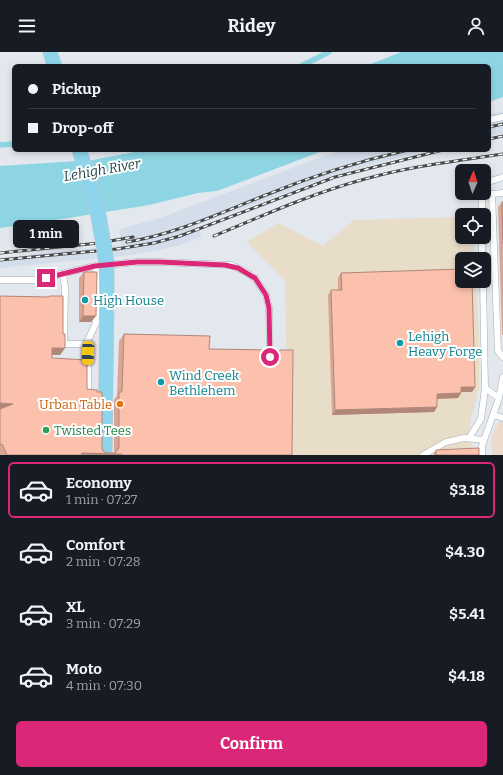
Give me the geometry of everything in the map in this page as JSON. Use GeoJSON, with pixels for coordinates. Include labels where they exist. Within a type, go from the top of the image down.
{"type":"FeatureCollection","features":[{"type":"Feature","properties":{"kind":"main road"},"geometry":{"type":"LineString","coordinates":[[47,52],[50,64]]}},
{"type":"Feature","properties":{"kind":"main road"},"geometry":{"type":"LineString","coordinates":[[53,52],[57,64]]}},
{"type":"Feature","properties":{"kind":"main road"},"geometry":{"type":"LineString","coordinates":[[77,152],[95,216],[103,263],[102,455]]}},
{"type":"Feature","properties":{"kind":"main road"},"geometry":{"type":"LineString","coordinates":[[84,152],[102,215],[110,262],[108,455]]}},
{"type":"Feature","properties":{"kind":"street"},"geometry":{"type":"LineString","coordinates":[[491,120],[503,117]]}},
{"type":"Feature","properties":{"kind":"street"},"geometry":{"type":"LineString","coordinates":[[491,181],[503,177]]}},
{"type":"Feature","properties":{"kind":"street"},"geometry":{"type":"LineString","coordinates":[[503,193],[492,194],[498,351],[503,357]]}},
{"type":"Feature","properties":{"kind":"street"},"geometry":{"type":"LineString","coordinates":[[0,280],[36,280],[95,266],[137,262],[225,265],[238,268],[246,272],[258,282],[266,295],[268,303],[270,357]]}},
{"type":"Feature","properties":{"kind":"street"},"geometry":{"type":"LineString","coordinates":[[88,392],[88,340],[96,323],[95,266]]}},
{"type":"Feature","properties":{"kind":"street"},"geometry":{"type":"LineString","coordinates":[[63,274],[65,288],[64,344],[88,344]]}},
{"type":"Feature","properties":{"kind":"street"},"geometry":{"type":"LineString","coordinates":[[470,438],[481,419],[485,388],[482,288]]}},
{"type":"Feature","properties":{"kind":"street"},"geometry":{"type":"LineString","coordinates":[[80,363],[87,363]]}},
{"type":"Feature","properties":{"kind":"street"},"geometry":{"type":"LineString","coordinates":[[482,455],[482,446],[499,398],[503,377]]}},
{"type":"Feature","properties":{"kind":"street"},"geometry":{"type":"LineString","coordinates":[[485,388],[499,398]]}},
{"type":"Feature","properties":{"kind":"street"},"geometry":{"type":"LineString","coordinates":[[493,415],[503,418]]}},
{"type":"Feature","properties":{"kind":"street"},"geometry":{"type":"LineString","coordinates":[[423,455],[446,442],[464,438],[484,440]]}},
{"type":"Feature","properties":{"kind":"shaded area"},"geometry":{"type":"Polygon","coordinates":[[[503,111],[503,133],[491,136],[491,114],[503,111]]]}},
{"type":"Feature","properties":{"kind":"shaded area"},"geometry":{"type":"Polygon","coordinates":[[[337,152],[421,152],[339,173],[197,225],[202,236],[178,246],[132,255],[0,268],[0,258],[121,245],[119,229],[157,219],[337,152]]]}},
{"type":"Feature","properties":{"kind":"shaded area"},"geometry":{"type":"Polygon","coordinates":[[[455,217],[455,244],[473,244],[474,252],[455,252],[455,288],[476,288],[479,336],[479,389],[470,422],[472,455],[290,455],[288,449],[285,280],[247,242],[278,223],[323,246],[354,220],[455,217]]]}},
{"type":"Feature","properties":{"kind":"shaded area"},"geometry":{"type":"Polygon","coordinates":[[[503,415],[503,455],[492,455],[491,437],[503,415]]]}},
{"type":"Feature","properties":{"kind":"water"},"geometry":{"type":"Polygon","coordinates":[[[401,52],[503,52],[503,97],[491,101],[491,64],[371,64],[401,52]]]}},
{"type":"Feature","properties":{"kind":"water","name":"Lehigh River"},"geometry":{"type":"Polygon","coordinates":[[[134,152],[320,152],[217,191],[198,193],[149,205],[0,228],[0,166],[92,160],[134,152]]]}},
{"type":"Feature","properties":{"kind":"building"},"geometry":{"type":"Polygon","coordinates":[[[502,202],[503,202],[503,244],[502,202]]]}},
{"type":"Feature","properties":{"kind":"building","name":"Lehigh Heavy Forge"},"geometry":{"type":"Polygon","coordinates":[[[455,269],[455,288],[472,288],[475,387],[461,387],[461,393],[437,394],[437,407],[335,410],[331,290],[342,290],[341,273],[455,269]]]}},
{"type":"Feature","properties":{"kind":"building"},"geometry":{"type":"Polygon","coordinates":[[[84,272],[97,272],[96,316],[83,316],[84,272]]]}},
{"type":"Feature","properties":{"kind":"building","name":"Wind Creek Bethlehem"},"geometry":{"type":"Polygon","coordinates":[[[0,296],[63,296],[63,334],[65,334],[65,348],[52,348],[52,358],[87,360],[87,389],[102,392],[102,448],[103,451],[107,453],[115,453],[119,448],[119,392],[122,392],[124,334],[210,336],[209,349],[271,350],[271,352],[275,354],[280,350],[293,350],[292,455],[122,455],[82,453],[81,455],[7,455],[2,444],[0,445],[0,409],[13,404],[0,403],[0,296]]]}},
{"type":"Feature","properties":{"kind":"building"},"geometry":{"type":"Polygon","coordinates":[[[479,448],[479,455],[436,455],[436,450],[479,448]]]}},
{"type":"Feature","properties":{"kind":"waterway"},"geometry":{"type":"LineString","coordinates":[[305,64],[329,52]]}},
{"type":"Feature","properties":{"kind":"waterway"},"geometry":{"type":"LineString","coordinates":[[0,145],[12,144]]}},
{"type":"Feature","properties":{"kind":"railway"},"geometry":{"type":"LineString","coordinates":[[491,127],[503,124]]}},
{"type":"Feature","properties":{"kind":"railway"},"geometry":{"type":"LineString","coordinates":[[491,139],[503,136]]}},
{"type":"Feature","properties":{"kind":"railway"},"geometry":{"type":"LineString","coordinates":[[127,242],[163,234],[215,216],[318,175],[400,152]]}},
{"type":"Feature","properties":{"kind":"railway"},"geometry":{"type":"LineString","coordinates":[[0,260],[117,249],[154,243],[180,236],[335,177],[435,152]]}},
{"type":"Feature","properties":{"kind":"railway"},"geometry":{"type":"LineString","coordinates":[[214,236],[270,212],[382,174],[416,167],[503,154]]}},
{"type":"Feature","properties":{"kind":"railway"},"geometry":{"type":"LineString","coordinates":[[0,253],[99,243],[133,237]]}},
{"type":"Feature","properties":{"kind":"place","name":"High House"},"geometry":{"type":"Point","coordinates":[85,300]}},
{"type":"Feature","properties":{"kind":"place","name":"Lehigh Heavy Forge"},"geometry":{"type":"Point","coordinates":[400,343]}},
{"type":"Feature","properties":{"kind":"place","name":"Wind Creek Bethlehem"},"geometry":{"type":"Point","coordinates":[161,382]}},
{"type":"Feature","properties":{"kind":"place","name":"Urban Table"},"geometry":{"type":"Point","coordinates":[120,404]}},
{"type":"Feature","properties":{"kind":"place","name":"Twisted Tees"},"geometry":{"type":"Point","coordinates":[46,430]}},
{"type":"Feature","properties":{"kind":"route"},"geometry":{"type":"LineString","coordinates":[[46,278],[95,266],[137,262],[231,265],[255,278],[266,295],[269,308],[270,357]]}}]}
